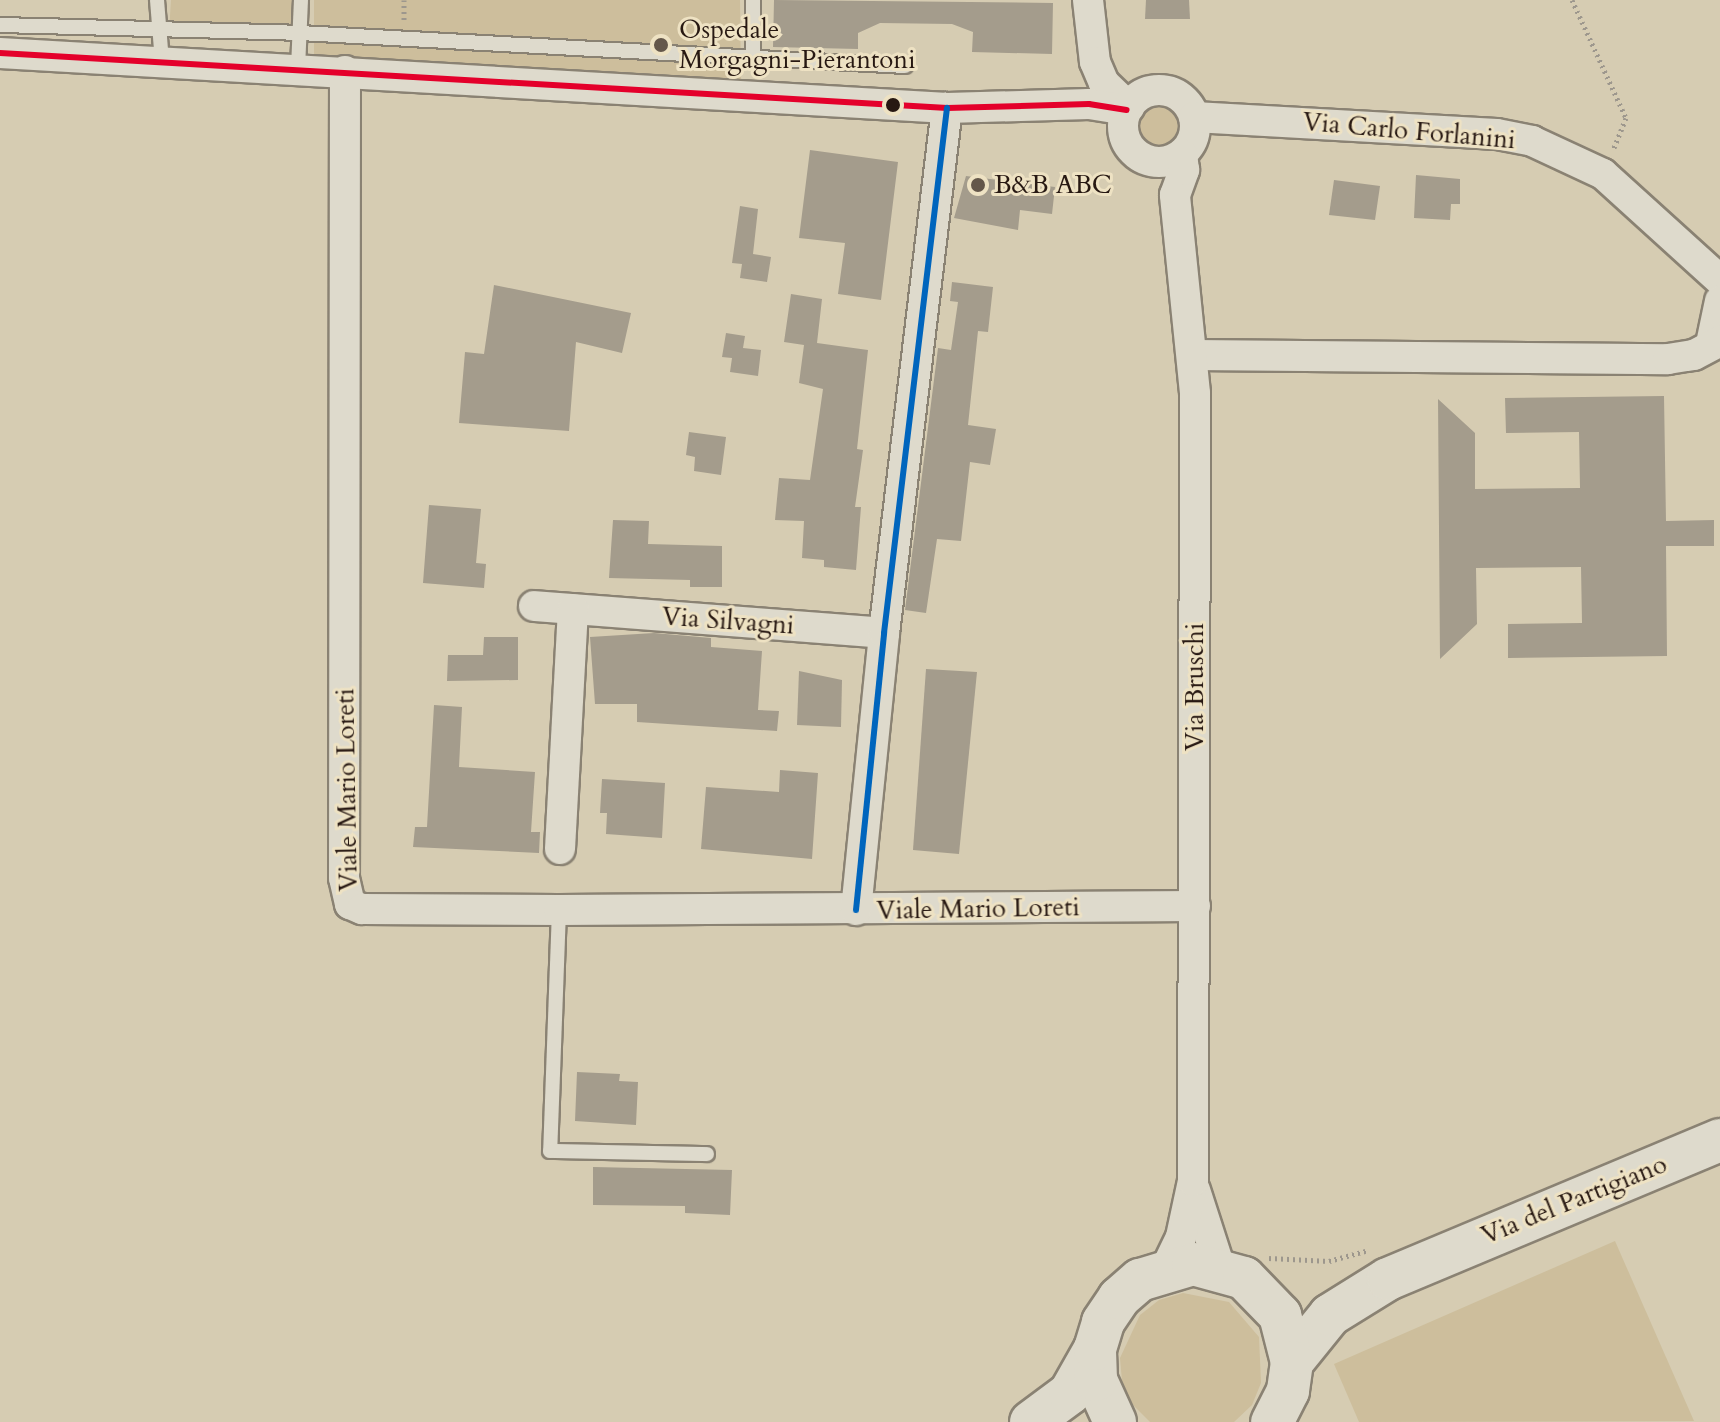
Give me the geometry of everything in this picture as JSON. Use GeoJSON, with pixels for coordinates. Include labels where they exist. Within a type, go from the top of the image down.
{"type":"FeatureCollection","features":[{"type":"Feature","properties":{"kind":"main road","name":"Via del Partigiano"},"geometry":{"type":"LineString","coordinates":[[1265,1295],[1307,1294],[1427,1260],[1720,1140]]}},
{"type":"Feature","properties":{"kind":"main road","name":"Via del Partigiano"},"geometry":{"type":"LineString","coordinates":[[1292,1362],[1330,1315],[1427,1260]]}},
{"type":"Feature","properties":{"kind":"main road"},"geometry":{"type":"LineString","coordinates":[[1031,1422],[1070,1393],[1095,1349],[1103,1322],[1119,1298],[1166,1268],[1238,1261],[1265,1295],[1289,1338],[1292,1362],[1288,1391],[1272,1422]]}},
{"type":"Feature","properties":{"kind":"main road"},"geometry":{"type":"LineString","coordinates":[[1095,1349],[1096,1380],[1115,1422]]}},
{"type":"Feature","properties":{"kind":"street"},"geometry":{"type":"LineString","coordinates":[[1088,0],[1097,48],[1135,103],[1136,150],[1175,195]]}},
{"type":"Feature","properties":{"kind":"street"},"geometry":{"type":"LineString","coordinates":[[0,53],[947,108],[1075,108],[1089,104],[1135,103],[1176,95],[1194,117],[1193,137],[1182,154],[1165,161],[1136,150],[1075,108]]}},
{"type":"Feature","properties":{"kind":"street","name":"Viale Mario Loreti"},"geometry":{"type":"LineString","coordinates":[[345,71],[345,892],[350,904],[362,909],[559,910],[1195,906]]}},
{"type":"Feature","properties":{"kind":"street"},"geometry":{"type":"LineString","coordinates":[[856,910],[884,633],[947,108]]}},
{"type":"Feature","properties":{"kind":"street","name":"Via Carlo Forlanini"},"geometry":{"type":"LineString","coordinates":[[1194,117],[1497,134],[1563,152],[1603,174],[1720,280]]}},
{"type":"Feature","properties":{"kind":"street","name":"Via Bruschi"},"geometry":{"type":"LineString","coordinates":[[1166,1268],[1181,1237],[1193,1181],[1193,355],[1175,195],[1184,170],[1182,154]]}},
{"type":"Feature","properties":{"kind":"street"},"geometry":{"type":"LineString","coordinates":[[1193,355],[1668,359],[1694,355],[1716,342],[1720,301]]}},
{"type":"Feature","properties":{"kind":"street","name":"Via Silvagni"},"geometry":{"type":"LineString","coordinates":[[534,606],[884,633]]}},
{"type":"Feature","properties":{"kind":"street"},"geometry":{"type":"LineString","coordinates":[[560,849],[573,609]]}},
{"type":"Feature","properties":{"kind":"street","name":"Via Bruschi"},"geometry":{"type":"LineString","coordinates":[[1193,1181],[1238,1261]]}},
{"type":"Feature","properties":{"kind":"lane"},"geometry":{"type":"LineString","coordinates":[[157,0],[162,29],[162,62]]}},
{"type":"Feature","properties":{"kind":"lane"},"geometry":{"type":"LineString","coordinates":[[298,68],[301,0]]}},
{"type":"Feature","properties":{"kind":"lane"},"geometry":{"type":"LineString","coordinates":[[753,0],[753,57]]}},
{"type":"Feature","properties":{"kind":"lane"},"geometry":{"type":"LineString","coordinates":[[0,25],[300,33],[905,66]]}},
{"type":"Feature","properties":{"kind":"lane"},"geometry":{"type":"LineString","coordinates":[[559,910],[550,1151],[707,1154]]}},
{"type":"Feature","properties":{"kind":"path"},"geometry":{"type":"LineString","coordinates":[[1572,0],[1626,118],[1603,174]]}},
{"type":"Feature","properties":{"kind":"path"},"geometry":{"type":"LineString","coordinates":[[1238,1261],[1329,1261],[1385,1246]]}},
{"type":"Feature","properties":{"kind":"shaded area"},"geometry":{"type":"Polygon","coordinates":[[[171,0],[297,0],[296,38],[169,33],[171,0]]]}},
{"type":"Feature","properties":{"kind":"shaded area"},"geometry":{"type":"Polygon","coordinates":[[[314,0],[740,0],[741,81],[314,56],[314,0]]]}},
{"type":"Feature","properties":{"kind":"shaded area"},"geometry":{"type":"Polygon","coordinates":[[[1159,103],[1176,110],[1183,127],[1176,144],[1159,151],[1142,144],[1135,127],[1142,110],[1159,103]]]}},
{"type":"Feature","properties":{"kind":"shaded area"},"geometry":{"type":"Polygon","coordinates":[[[1615,1241],[1694,1421],[1359,1422],[1334,1364],[1615,1241]]]}},
{"type":"Feature","properties":{"kind":"shaded area"},"geometry":{"type":"Polygon","coordinates":[[[1183,1293],[1229,1302],[1259,1337],[1261,1383],[1252,1405],[1234,1422],[1150,1422],[1132,1404],[1122,1381],[1120,1358],[1140,1315],[1159,1300],[1183,1293]]]}},
{"type":"Feature","properties":{"kind":"building"},"geometry":{"type":"Polygon","coordinates":[[[774,0],[1053,3],[1052,54],[972,52],[973,32],[952,24],[880,23],[858,33],[858,49],[773,47],[774,0]]]}},
{"type":"Feature","properties":{"kind":"building"},"geometry":{"type":"Polygon","coordinates":[[[1146,0],[1189,0],[1190,19],[1145,19],[1146,0]]]}},
{"type":"Feature","properties":{"kind":"building"},"geometry":{"type":"Polygon","coordinates":[[[810,150],[898,162],[881,300],[838,294],[845,243],[799,238],[810,150]]]}},
{"type":"Feature","properties":{"kind":"building"},"geometry":{"type":"Polygon","coordinates":[[[1416,175],[1460,179],[1460,204],[1451,204],[1450,220],[1414,218],[1416,175]]]}},
{"type":"Feature","properties":{"kind":"building"},"geometry":{"type":"Polygon","coordinates":[[[966,176],[1055,187],[1052,214],[1020,210],[1018,230],[954,218],[966,176]]]}},
{"type":"Feature","properties":{"kind":"building"},"geometry":{"type":"Polygon","coordinates":[[[1334,180],[1380,186],[1375,220],[1329,215],[1334,180]]]}},
{"type":"Feature","properties":{"kind":"building"},"geometry":{"type":"Polygon","coordinates":[[[740,206],[758,209],[753,254],[771,257],[767,282],[740,278],[742,264],[732,263],[740,206]]]}},
{"type":"Feature","properties":{"kind":"building"},"geometry":{"type":"Polygon","coordinates":[[[952,282],[993,287],[988,332],[978,331],[968,425],[996,429],[990,465],[970,462],[961,541],[937,539],[926,613],[905,610],[938,348],[951,350],[958,302],[950,301],[952,282]]]}},
{"type":"Feature","properties":{"kind":"building"},"geometry":{"type":"Polygon","coordinates":[[[494,285],[631,313],[622,353],[576,342],[569,431],[459,423],[465,352],[484,354],[494,285]]]}},
{"type":"Feature","properties":{"kind":"building"},"geometry":{"type":"Polygon","coordinates":[[[791,294],[822,299],[817,343],[868,350],[857,449],[863,450],[855,507],[861,507],[856,570],[824,567],[824,560],[802,558],[804,521],[775,520],[779,478],[810,480],[823,389],[799,383],[804,345],[784,342],[791,294]]]}},
{"type":"Feature","properties":{"kind":"building"},"geometry":{"type":"Polygon","coordinates":[[[726,333],[745,336],[743,348],[761,350],[758,376],[730,372],[732,358],[722,357],[726,333]]]}},
{"type":"Feature","properties":{"kind":"building"},"geometry":{"type":"Polygon","coordinates":[[[1664,396],[1666,521],[1714,520],[1714,546],[1666,546],[1667,656],[1508,658],[1508,624],[1582,623],[1581,567],[1476,568],[1477,624],[1440,659],[1438,399],[1475,433],[1475,489],[1580,488],[1579,432],[1506,433],[1505,398],[1664,396]]]}},
{"type":"Feature","properties":{"kind":"building"},"geometry":{"type":"Polygon","coordinates":[[[689,432],[726,437],[721,475],[694,471],[695,457],[686,455],[689,432]]]}},
{"type":"Feature","properties":{"kind":"building"},"geometry":{"type":"Polygon","coordinates":[[[429,505],[481,509],[476,563],[486,564],[484,588],[423,583],[429,505]]]}},
{"type":"Feature","properties":{"kind":"building"},"geometry":{"type":"Polygon","coordinates":[[[613,520],[649,521],[648,544],[722,546],[722,587],[690,587],[690,580],[609,578],[613,520]]]}},
{"type":"Feature","properties":{"kind":"building"},"geometry":{"type":"Polygon","coordinates":[[[654,633],[711,638],[711,647],[762,651],[758,710],[779,711],[777,731],[637,722],[637,704],[595,704],[590,637],[654,633]]]}},
{"type":"Feature","properties":{"kind":"building"},"geometry":{"type":"Polygon","coordinates":[[[484,637],[518,637],[518,680],[447,681],[448,655],[483,655],[484,637]]]}},
{"type":"Feature","properties":{"kind":"building"},"geometry":{"type":"Polygon","coordinates":[[[926,669],[977,672],[959,854],[913,850],[926,669]]]}},
{"type":"Feature","properties":{"kind":"building"},"geometry":{"type":"Polygon","coordinates":[[[799,671],[842,680],[841,727],[797,725],[799,671]]]}},
{"type":"Feature","properties":{"kind":"building"},"geometry":{"type":"Polygon","coordinates":[[[434,705],[462,707],[459,767],[535,772],[531,832],[540,832],[539,853],[413,847],[415,827],[427,827],[434,705]]]}},
{"type":"Feature","properties":{"kind":"building"},"geometry":{"type":"Polygon","coordinates":[[[780,770],[818,773],[812,859],[701,849],[706,787],[779,792],[780,770]]]}},
{"type":"Feature","properties":{"kind":"building"},"geometry":{"type":"Polygon","coordinates":[[[602,779],[665,783],[662,838],[606,834],[607,813],[600,813],[602,779]]]}},
{"type":"Feature","properties":{"kind":"building"},"geometry":{"type":"Polygon","coordinates":[[[577,1072],[620,1074],[619,1081],[638,1082],[636,1125],[575,1121],[577,1072]]]}},
{"type":"Feature","properties":{"kind":"building"},"geometry":{"type":"Polygon","coordinates":[[[593,1167],[732,1170],[730,1215],[685,1213],[685,1206],[593,1205],[593,1167]]]}},
{"type":"Feature","properties":{"kind":"transit line"},"geometry":{"type":"LineString","coordinates":[[0,53],[947,108],[1089,104],[1127,110]]}},
{"type":"Feature","properties":{"kind":"transit line"},"geometry":{"type":"LineString","coordinates":[[856,910],[884,633],[947,108]]}},
{"type":"Feature","properties":{"kind":"place","name":"Ospedale Morgagni-Pierantoni"},"geometry":{"type":"Point","coordinates":[661,45]}},
{"type":"Feature","properties":{"kind":"place","name":"B&B ABC"},"geometry":{"type":"Point","coordinates":[978,185]}}]}
